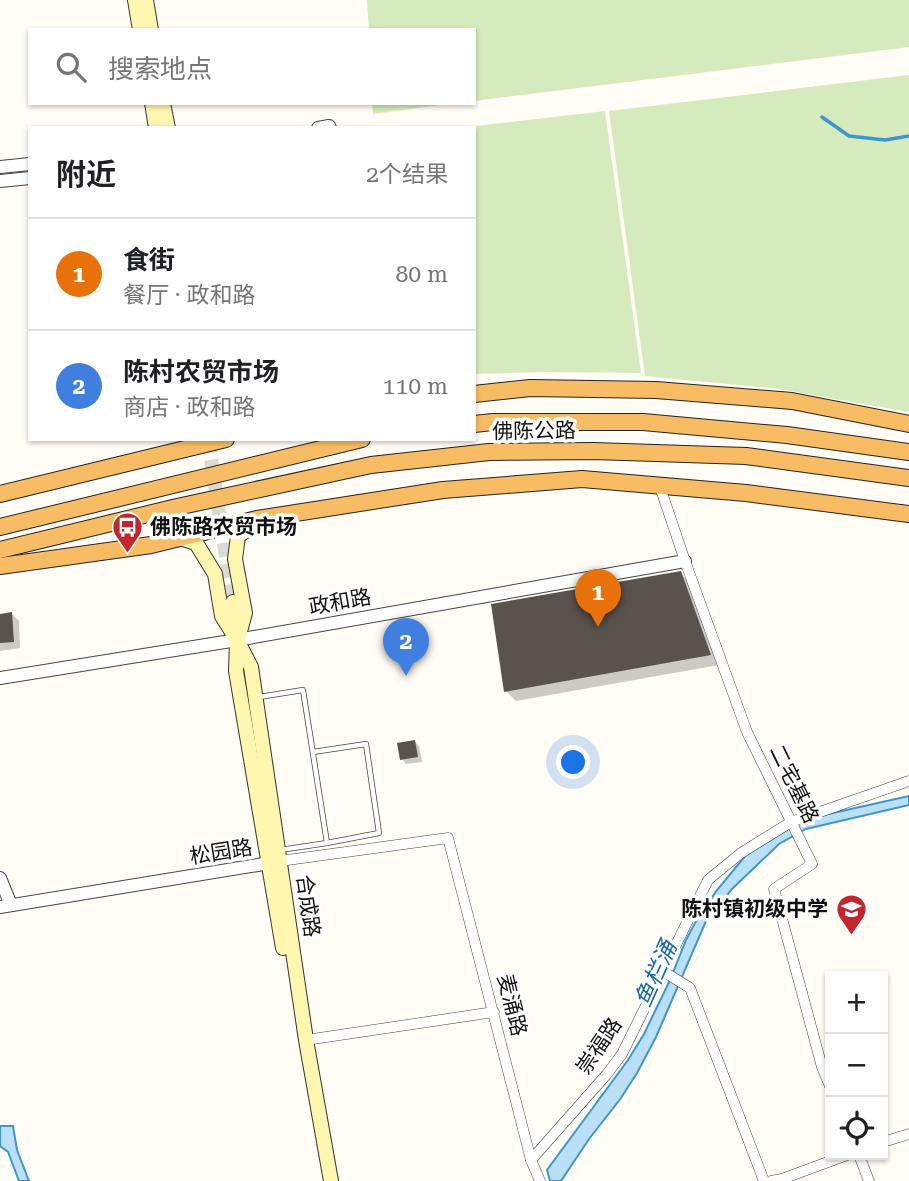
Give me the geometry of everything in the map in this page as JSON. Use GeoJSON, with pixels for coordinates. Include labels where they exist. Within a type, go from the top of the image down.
{"type":"FeatureCollection","features":[{"type":"Feature","properties":{"kind":"highway"},"geometry":{"type":"LineString","coordinates":[[476,394],[530,388],[656,390],[792,401],[909,424]]}},
{"type":"Feature","properties":{"kind":"highway","name":"佛陈公路"},"geometry":{"type":"LineString","coordinates":[[476,424],[643,422],[787,435],[909,452]]}},
{"type":"Feature","properties":{"kind":"highway"},"geometry":{"type":"LineString","coordinates":[[0,494],[180,445],[211,441]]}},
{"type":"Feature","properties":{"kind":"highway"},"geometry":{"type":"LineString","coordinates":[[0,527],[354,441]]}},
{"type":"Feature","properties":{"kind":"highway","name":"佛陈公路"},"geometry":{"type":"LineString","coordinates":[[0,550],[177,507],[371,465],[489,452],[594,451],[746,456],[909,478]]}},
{"type":"Feature","properties":{"kind":"highway"},"geometry":{"type":"LineString","coordinates":[[0,566],[151,545],[270,517],[443,489],[582,479],[746,493],[909,514]]}},
{"type":"Feature","properties":{"kind":"main road"},"geometry":{"type":"LineString","coordinates":[[135,0],[140,28]]}},
{"type":"Feature","properties":{"kind":"main road"},"geometry":{"type":"LineString","coordinates":[[146,0],[151,28]]}},
{"type":"Feature","properties":{"kind":"main road"},"geometry":{"type":"LineString","coordinates":[[152,105],[156,126]]}},
{"type":"Feature","properties":{"kind":"main road"},"geometry":{"type":"LineString","coordinates":[[163,105],[167,126]]}},
{"type":"Feature","properties":{"kind":"main road"},"geometry":{"type":"LineString","coordinates":[[237,640],[245,613],[235,559],[238,536],[270,517]]}},
{"type":"Feature","properties":{"kind":"main road"},"geometry":{"type":"LineString","coordinates":[[180,538],[196,543],[215,575],[222,616],[237,640]]}},
{"type":"Feature","properties":{"kind":"main road","name":"合成路"},"geometry":{"type":"LineString","coordinates":[[233,602],[237,640],[236,671],[276,859],[331,1181]]}},
{"type":"Feature","properties":{"kind":"main road","name":"合成路"},"geometry":{"type":"LineString","coordinates":[[237,640],[251,667],[322,1181]]}},
{"type":"Feature","properties":{"kind":"street"},"geometry":{"type":"LineString","coordinates":[[0,167],[28,163]]}},
{"type":"Feature","properties":{"kind":"street"},"geometry":{"type":"LineString","coordinates":[[0,181],[28,178]]}},
{"type":"Feature","properties":{"kind":"street","name":"二宅基路"},"geometry":{"type":"LineString","coordinates":[[659,484],[747,732],[812,864],[774,889],[825,1074]]}},
{"type":"Feature","properties":{"kind":"street","name":"政和路"},"geometry":{"type":"LineString","coordinates":[[0,678],[237,640],[685,561]]}},
{"type":"Feature","properties":{"kind":"street","name":"崇福路"},"geometry":{"type":"LineString","coordinates":[[531,1160],[622,1054],[665,973],[708,880],[741,853],[791,822],[909,781]]}},
{"type":"Feature","properties":{"kind":"street","name":"松园路"},"geometry":{"type":"LineString","coordinates":[[5,906],[276,859],[449,838]]}},
{"type":"Feature","properties":{"kind":"street","name":"麦涌路"},"geometry":{"type":"LineString","coordinates":[[449,838],[531,1160],[540,1181]]}},
{"type":"Feature","properties":{"kind":"street"},"geometry":{"type":"LineString","coordinates":[[0,878],[5,906]]}},
{"type":"Feature","properties":{"kind":"street"},"geometry":{"type":"LineString","coordinates":[[651,975],[665,973],[690,989],[764,1181]]}},
{"type":"Feature","properties":{"kind":"street"},"geometry":{"type":"LineString","coordinates":[[306,1040],[494,1012]]}},
{"type":"Feature","properties":{"kind":"street"},"geometry":{"type":"LineString","coordinates":[[888,1140],[909,1133]]}},
{"type":"Feature","properties":{"kind":"street"},"geometry":{"type":"LineString","coordinates":[[771,1181],[833,1160]]}},
{"type":"Feature","properties":{"kind":"street"},"geometry":{"type":"LineString","coordinates":[[861,1160],[869,1181]]}},
{"type":"Feature","properties":{"kind":"lane"},"geometry":{"type":"LineString","coordinates":[[255,698],[303,690],[327,843]]}},
{"type":"Feature","properties":{"kind":"lane"},"geometry":{"type":"LineString","coordinates":[[276,859],[327,843],[379,833],[366,744],[313,752]]}},
{"type":"Feature","properties":{"kind":"green space"},"geometry":{"type":"Polygon","coordinates":[[[367,0],[909,0],[909,47],[476,101],[476,28],[369,28],[367,0]]]}},
{"type":"Feature","properties":{"kind":"green space"},"geometry":{"type":"Polygon","coordinates":[[[909,75],[909,412],[779,389],[645,376],[609,111],[909,75]]]}},
{"type":"Feature","properties":{"kind":"green space"},"geometry":{"type":"Polygon","coordinates":[[[372,105],[440,105],[373,114],[372,105]]]}},
{"type":"Feature","properties":{"kind":"green space"},"geometry":{"type":"Polygon","coordinates":[[[605,111],[641,373],[476,374],[475,126],[605,111]]]}},
{"type":"Feature","properties":{"kind":"water"},"geometry":{"type":"Polygon","coordinates":[[[909,796],[909,805],[806,829],[779,844],[732,889],[706,921],[656,1037],[637,1073],[561,1181],[550,1181],[547,1170],[644,1034],[696,921],[746,855],[798,823],[909,796]]]}},
{"type":"Feature","properties":{"kind":"water"},"geometry":{"type":"Polygon","coordinates":[[[0,1126],[13,1126],[17,1150],[29,1181],[19,1181],[8,1152],[0,1146],[0,1126]]]}},
{"type":"Feature","properties":{"kind":"building"},"geometry":{"type":"Polygon","coordinates":[[[681,571],[711,655],[504,692],[491,604],[681,571]]]}},
{"type":"Feature","properties":{"kind":"building"},"geometry":{"type":"Polygon","coordinates":[[[12,612],[14,642],[0,643],[0,614],[12,612]]]}},
{"type":"Feature","properties":{"kind":"building"},"geometry":{"type":"Polygon","coordinates":[[[415,740],[418,757],[400,760],[397,743],[415,740]]]}},
{"type":"Feature","properties":{"kind":"waterway"},"geometry":{"type":"LineString","coordinates":[[822,117],[849,136],[885,140],[909,136]]}},
{"type":"Feature","properties":{"kind":"tunnel"},"geometry":{"type":"LineString","coordinates":[[208,441],[233,602]]}},
{"type":"Feature","properties":{"kind":"place","name":"佛陈路农贸市场"},"geometry":{"type":"Point","coordinates":[127,554]}},
{"type":"Feature","properties":{"kind":"place","name":"食街"},"geometry":{"type":"Point","coordinates":[598,627]}},
{"type":"Feature","properties":{"kind":"place","name":"陈村农贸市场"},"geometry":{"type":"Point","coordinates":[406,676]}},
{"type":"Feature","properties":{"kind":"place","name":"陈村镇初级中学"},"geometry":{"type":"Point","coordinates":[851,936]}},
{"type":"Feature","properties":{"kind":"water label","name":"鱼栏涌"},"geometry":{"type":"Point","coordinates":[656,974]}}]}
